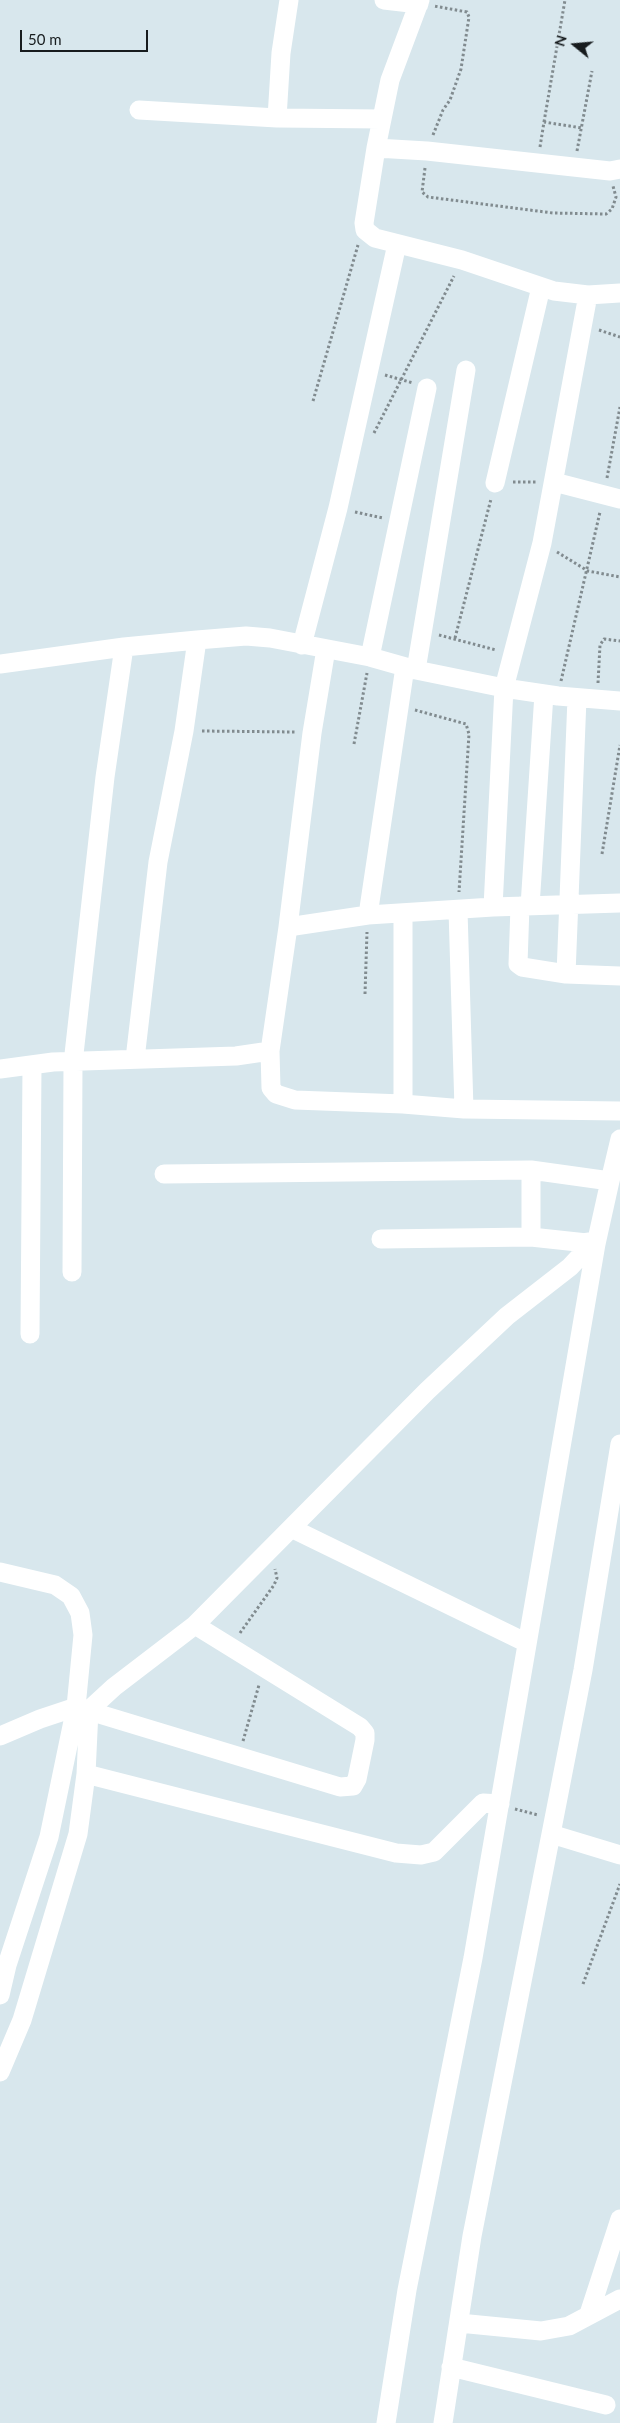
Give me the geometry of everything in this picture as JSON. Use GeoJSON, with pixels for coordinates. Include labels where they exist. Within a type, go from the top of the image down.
{"type":"FeatureCollection","features":[{"type":"Feature","properties":{"kind":"street"},"geometry":{"type":"LineString","coordinates":[[277,118],[281,53],[289,0]]}},
{"type":"Feature","properties":{"kind":"street"},"geometry":{"type":"LineString","coordinates":[[384,0],[419,2],[390,80],[376,148],[364,223],[368,235],[462,260],[554,291],[588,295],[620,292]]}},
{"type":"Feature","properties":{"kind":"street"},"geometry":{"type":"LineString","coordinates":[[139,110],[277,118],[382,119]]}},
{"type":"Feature","properties":{"kind":"street"},"geometry":{"type":"LineString","coordinates":[[376,148],[427,151],[615,170]]}},
{"type":"Feature","properties":{"kind":"street"},"geometry":{"type":"LineString","coordinates":[[302,645],[338,508],[397,244]]}},
{"type":"Feature","properties":{"kind":"street"},"geometry":{"type":"LineString","coordinates":[[495,483],[542,287]]}},
{"type":"Feature","properties":{"kind":"street"},"geometry":{"type":"LineString","coordinates":[[493,907],[504,688],[542,543],[584,325],[588,295]]}},
{"type":"Feature","properties":{"kind":"street"},"geometry":{"type":"LineString","coordinates":[[368,915],[400,707],[410,668],[466,370]]}},
{"type":"Feature","properties":{"kind":"street"},"geometry":{"type":"LineString","coordinates":[[370,657],[427,388]]}},
{"type":"Feature","properties":{"kind":"street"},"geometry":{"type":"LineString","coordinates":[[554,482],[612,498]]}},
{"type":"Feature","properties":{"kind":"street"},"geometry":{"type":"LineString","coordinates":[[0,664],[124,647],[246,636],[370,657],[410,668],[504,688],[577,698],[620,701]]}},
{"type":"Feature","properties":{"kind":"street"},"geometry":{"type":"LineString","coordinates":[[135,1059],[158,862],[184,731],[197,640]]}},
{"type":"Feature","properties":{"kind":"street"},"geometry":{"type":"LineString","coordinates":[[72,1272],[73,1063],[105,776],[124,647]]}},
{"type":"Feature","properties":{"kind":"street"},"geometry":{"type":"LineString","coordinates":[[326,649],[312,733],[288,927],[270,1051],[271,1088],[284,1099],[403,1104],[464,1109],[620,1111]]}},
{"type":"Feature","properties":{"kind":"street"},"geometry":{"type":"LineString","coordinates":[[551,695],[518,964],[528,969],[566,974],[620,976]]}},
{"type":"Feature","properties":{"kind":"street"},"geometry":{"type":"LineString","coordinates":[[566,974],[577,698]]}},
{"type":"Feature","properties":{"kind":"street"},"geometry":{"type":"LineString","coordinates":[[288,927],[368,915],[493,907],[620,903]]}},
{"type":"Feature","properties":{"kind":"street"},"geometry":{"type":"LineString","coordinates":[[458,910],[464,1109]]}},
{"type":"Feature","properties":{"kind":"street"},"geometry":{"type":"LineString","coordinates":[[403,913],[403,1104]]}},
{"type":"Feature","properties":{"kind":"street"},"geometry":{"type":"LineString","coordinates":[[0,1069],[53,1062],[73,1063],[236,1056],[270,1051]]}},
{"type":"Feature","properties":{"kind":"street"},"geometry":{"type":"LineString","coordinates":[[30,1334],[32,1065]]}},
{"type":"Feature","properties":{"kind":"street"},"geometry":{"type":"LineString","coordinates":[[386,2423],[407,2290],[473,1958],[500,1804],[592,1243],[614,1171],[620,1139]]}},
{"type":"Feature","properties":{"kind":"street"},"geometry":{"type":"LineString","coordinates":[[164,1174],[531,1170],[614,1171]]}},
{"type":"Feature","properties":{"kind":"street"},"geometry":{"type":"LineString","coordinates":[[531,1170],[531,1237]]}},
{"type":"Feature","properties":{"kind":"street"},"geometry":{"type":"LineString","coordinates":[[380,1239],[531,1237],[592,1243]]}},
{"type":"Feature","properties":{"kind":"street"},"geometry":{"type":"LineString","coordinates":[[0,1736],[40,1719],[83,1709],[195,1625],[293,1529],[427,1391],[507,1316],[570,1267],[592,1243]]}},
{"type":"Feature","properties":{"kind":"street"},"geometry":{"type":"LineString","coordinates":[[443,2423],[472,2236],[583,1670],[620,1444]]}},
{"type":"Feature","properties":{"kind":"street"},"geometry":{"type":"LineString","coordinates":[[293,1529],[527,1643]]}},
{"type":"Feature","properties":{"kind":"street"},"geometry":{"type":"LineString","coordinates":[[0,1572],[55,1584],[71,1596],[80,1613],[83,1635],[83,1709],[86,1774],[78,1834],[62,1891],[22,2020],[0,2072]]}},
{"type":"Feature","properties":{"kind":"street"},"geometry":{"type":"LineString","coordinates":[[83,1709],[240,1755],[340,1787],[353,1786],[357,1779],[365,1740],[364,1733],[360,1727],[195,1625]]}},
{"type":"Feature","properties":{"kind":"street"},"geometry":{"type":"LineString","coordinates":[[0,1995],[7,1965],[50,1836],[83,1709]]}},
{"type":"Feature","properties":{"kind":"street"},"geometry":{"type":"LineString","coordinates":[[86,1774],[396,1853],[421,1855],[434,1852],[483,1803],[500,1804]]}},
{"type":"Feature","properties":{"kind":"street"},"geometry":{"type":"LineString","coordinates":[[552,1827],[620,1855]]}},
{"type":"Feature","properties":{"kind":"street"},"geometry":{"type":"LineString","coordinates":[[589,2314],[620,2219]]}},
{"type":"Feature","properties":{"kind":"street"},"geometry":{"type":"LineString","coordinates":[[458,2323],[541,2331],[569,2326],[620,2299]]}},
{"type":"Feature","properties":{"kind":"street"},"geometry":{"type":"LineString","coordinates":[[451,2367],[606,2404]]}},
{"type":"Feature","properties":{"kind":"path"},"geometry":{"type":"LineString","coordinates":[[537,162],[565,0]]}},
{"type":"Feature","properties":{"kind":"path"},"geometry":{"type":"LineString","coordinates":[[419,2],[467,12],[470,16],[461,69],[450,100],[443,110],[427,151],[422,192],[428,197],[553,213],[606,214],[612,210],[616,197],[615,170]]}},
{"type":"Feature","properties":{"kind":"path"},"geometry":{"type":"LineString","coordinates":[[574,167],[592,71]]}},
{"type":"Feature","properties":{"kind":"path"},"geometry":{"type":"LineString","coordinates":[[544,122],[582,128]]}},
{"type":"Feature","properties":{"kind":"path"},"geometry":{"type":"LineString","coordinates":[[313,401],[364,223]]}},
{"type":"Feature","properties":{"kind":"path"},"geometry":{"type":"LineString","coordinates":[[400,379],[462,260]]}},
{"type":"Feature","properties":{"kind":"path"},"geometry":{"type":"LineString","coordinates":[[584,325],[620,337]]}},
{"type":"Feature","properties":{"kind":"path"},"geometry":{"type":"LineString","coordinates":[[551,695],[612,498],[620,407]]}},
{"type":"Feature","properties":{"kind":"path"},"geometry":{"type":"LineString","coordinates":[[513,655],[455,638],[495,483],[554,482]]}},
{"type":"Feature","properties":{"kind":"path"},"geometry":{"type":"LineString","coordinates":[[338,508],[398,522]]}},
{"type":"Feature","properties":{"kind":"path"},"geometry":{"type":"LineString","coordinates":[[542,543],[588,572],[620,577]]}},
{"type":"Feature","properties":{"kind":"path"},"geometry":{"type":"LineString","coordinates":[[597,698],[600,645],[604,639],[620,641]]}},
{"type":"Feature","properties":{"kind":"path"},"geometry":{"type":"LineString","coordinates":[[354,744],[370,657]]}},
{"type":"Feature","properties":{"kind":"path"},"geometry":{"type":"LineString","coordinates":[[400,707],[466,724],[468,734],[458,910]]}},
{"type":"Feature","properties":{"kind":"path"},"geometry":{"type":"LineString","coordinates":[[184,731],[312,733]]}},
{"type":"Feature","properties":{"kind":"path"},"geometry":{"type":"LineString","coordinates":[[602,854],[618,770],[620,745]]}},
{"type":"Feature","properties":{"kind":"path"},"geometry":{"type":"LineString","coordinates":[[365,994],[368,915]]}},
{"type":"Feature","properties":{"kind":"path"},"geometry":{"type":"LineString","coordinates":[[231,1646],[277,1578],[277,1572],[264,1556]]}},
{"type":"Feature","properties":{"kind":"path"},"geometry":{"type":"LineString","coordinates":[[240,1755],[264,1668]]}},
{"type":"Feature","properties":{"kind":"path"},"geometry":{"type":"LineString","coordinates":[[500,1804],[552,1827]]}},
{"type":"Feature","properties":{"kind":"path"},"geometry":{"type":"LineString","coordinates":[[584,1984],[620,1884]]}}]}
